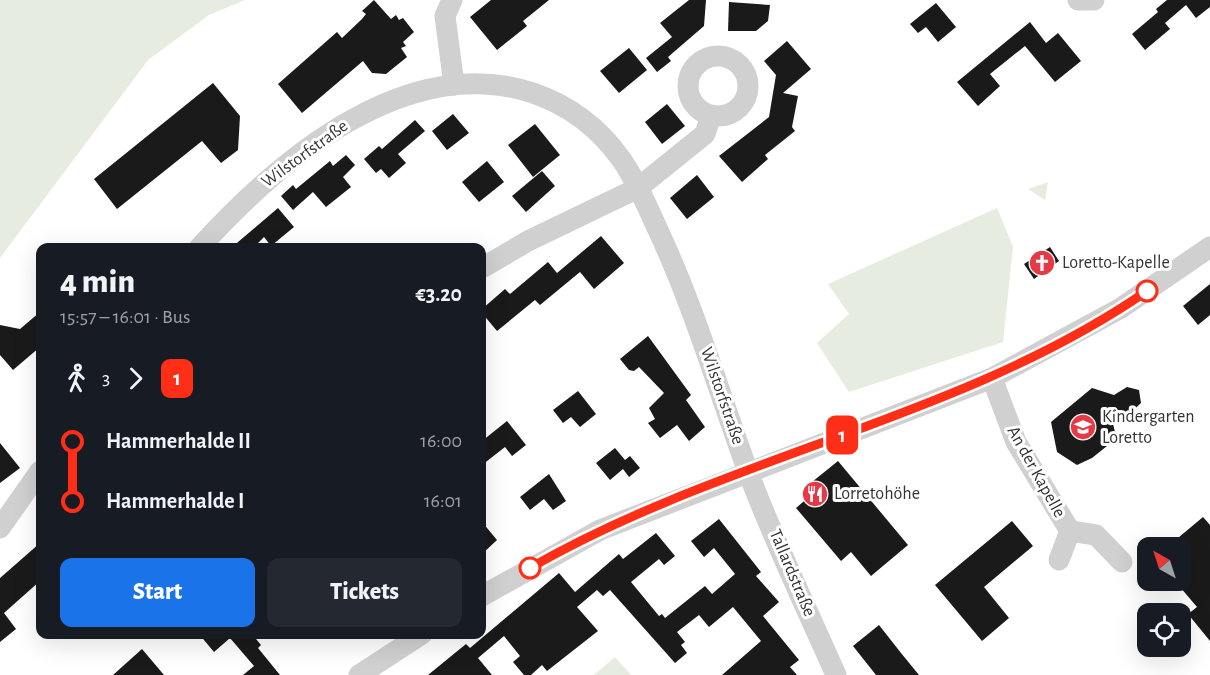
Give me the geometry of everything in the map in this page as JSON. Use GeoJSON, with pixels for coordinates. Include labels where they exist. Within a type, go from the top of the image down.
{"type":"FeatureCollection","features":[{"type":"Feature","properties":{"kind":"street"},"geometry":{"type":"LineString","coordinates":[[452,0],[446,16],[454,85]]}},
{"type":"Feature","properties":{"kind":"street"},"geometry":{"type":"LineString","coordinates":[[1078,0],[1094,0]]}},
{"type":"Feature","properties":{"kind":"street","name":"Wilstorfstraße"},"geometry":{"type":"LineString","coordinates":[[204,243],[262,184],[317,141],[351,120],[391,102],[430,88],[478,82],[509,85],[570,109],[600,134],[621,159],[638,188],[689,302],[748,471]]}},
{"type":"Feature","properties":{"kind":"street"},"geometry":{"type":"LineString","coordinates":[[486,266],[528,241],[638,188],[705,134],[711,116]]}},
{"type":"Feature","properties":{"kind":"street"},"geometry":{"type":"LineString","coordinates":[[486,594],[600,530],[992,378],[1121,308],[1210,246]]}},
{"type":"Feature","properties":{"kind":"street","name":"An der Kapelle"},"geometry":{"type":"LineString","coordinates":[[992,378],[1016,442],[1070,531]]}},
{"type":"Feature","properties":{"kind":"street","name":"Tallardstraße"},"geometry":{"type":"LineString","coordinates":[[748,471],[836,675]]}},
{"type":"Feature","properties":{"kind":"street"},"geometry":{"type":"LineString","coordinates":[[0,528],[36,477]]}},
{"type":"Feature","properties":{"kind":"street"},"geometry":{"type":"LineString","coordinates":[[1059,560],[1070,531],[1096,535],[1122,562]]}},
{"type":"Feature","properties":{"kind":"street"},"geometry":{"type":"LineString","coordinates":[[366,673],[415,639]]}},
{"type":"Feature","properties":{"kind":"shaded area"},"geometry":{"type":"Polygon","coordinates":[[[0,0],[245,0],[209,15],[148,60],[0,258],[0,0]]]}},
{"type":"Feature","properties":{"kind":"shaded area"},"geometry":{"type":"Polygon","coordinates":[[[1048,182],[1045,200],[1028,189],[1048,182]]]}},
{"type":"Feature","properties":{"kind":"shaded area"},"geometry":{"type":"Polygon","coordinates":[[[997,208],[1013,247],[1003,342],[849,392],[817,343],[849,314],[828,284],[997,208]]]}},
{"type":"Feature","properties":{"kind":"shaded area"},"geometry":{"type":"Polygon","coordinates":[[[615,657],[631,675],[594,675],[615,657]]]}},
{"type":"Feature","properties":{"kind":"building"},"geometry":{"type":"Polygon","coordinates":[[[374,0],[391,19],[396,15],[399,20],[403,18],[414,32],[403,42],[406,46],[401,48],[407,57],[386,74],[372,73],[363,61],[302,113],[278,84],[337,32],[342,38],[362,19],[366,14],[362,11],[374,0]]]}},
{"type":"Feature","properties":{"kind":"building"},"geometry":{"type":"Polygon","coordinates":[[[491,0],[549,0],[523,21],[527,26],[497,50],[470,17],[491,0]]]}},
{"type":"Feature","properties":{"kind":"building"},"geometry":{"type":"Polygon","coordinates":[[[689,0],[706,0],[704,26],[668,57],[671,61],[657,72],[646,58],[672,37],[660,23],[689,0]]]}},
{"type":"Feature","properties":{"kind":"building"},"geometry":{"type":"Polygon","coordinates":[[[1167,0],[1210,0],[1210,7],[1196,18],[1186,5],[1165,23],[1170,29],[1145,50],[1132,34],[1158,12],[1156,9],[1167,0]]]}},
{"type":"Feature","properties":{"kind":"building"},"geometry":{"type":"Polygon","coordinates":[[[729,2],[770,5],[768,21],[756,31],[728,31],[729,2]]]}},
{"type":"Feature","properties":{"kind":"building"},"geometry":{"type":"Polygon","coordinates":[[[936,3],[956,27],[938,42],[926,27],[918,33],[910,24],[936,3]]]}},
{"type":"Feature","properties":{"kind":"building"},"geometry":{"type":"Polygon","coordinates":[[[1030,22],[1046,43],[1058,33],[1081,61],[1055,82],[1025,46],[990,74],[1000,86],[978,106],[957,82],[1030,22]]]}},
{"type":"Feature","properties":{"kind":"building"},"geometry":{"type":"Polygon","coordinates":[[[787,41],[811,69],[783,93],[798,96],[792,127],[795,131],[765,155],[768,159],[742,182],[719,156],[769,117],[776,75],[764,61],[787,41]]]}},
{"type":"Feature","properties":{"kind":"building"},"geometry":{"type":"Polygon","coordinates":[[[629,48],[647,70],[619,93],[600,71],[629,48]]]}},
{"type":"Feature","properties":{"kind":"building"},"geometry":{"type":"Polygon","coordinates":[[[213,83],[240,116],[238,150],[221,163],[202,141],[117,209],[94,179],[213,83]]]}},
{"type":"Feature","properties":{"kind":"building"},"geometry":{"type":"Polygon","coordinates":[[[667,104],[685,126],[662,144],[645,122],[667,104]]]}},
{"type":"Feature","properties":{"kind":"building"},"geometry":{"type":"Polygon","coordinates":[[[453,114],[469,133],[447,150],[432,131],[453,114]]]}},
{"type":"Feature","properties":{"kind":"building"},"geometry":{"type":"Polygon","coordinates":[[[415,120],[425,131],[398,154],[406,163],[389,178],[381,169],[376,173],[364,159],[379,146],[382,149],[415,120]]]}},
{"type":"Feature","properties":{"kind":"building"},"geometry":{"type":"Polygon","coordinates":[[[535,124],[560,155],[533,177],[508,145],[535,124]]]}},
{"type":"Feature","properties":{"kind":"building"},"geometry":{"type":"Polygon","coordinates":[[[346,155],[355,165],[343,177],[351,187],[326,207],[313,192],[293,210],[281,196],[293,185],[296,189],[330,161],[333,166],[346,155]]]}},
{"type":"Feature","properties":{"kind":"building"},"geometry":{"type":"Polygon","coordinates":[[[487,161],[504,182],[479,202],[462,182],[487,161]]]}},
{"type":"Feature","properties":{"kind":"building"},"geometry":{"type":"Polygon","coordinates":[[[542,171],[555,186],[526,212],[512,196],[542,171]]]}},
{"type":"Feature","properties":{"kind":"building"},"geometry":{"type":"Polygon","coordinates":[[[697,175],[714,197],[687,219],[670,198],[697,175]]]}},
{"type":"Feature","properties":{"kind":"building"},"geometry":{"type":"Polygon","coordinates":[[[278,208],[294,227],[275,243],[269,243],[264,237],[258,243],[237,243],[278,208]]]}},
{"type":"Feature","properties":{"kind":"building"},"geometry":{"type":"Polygon","coordinates":[[[601,236],[624,263],[594,289],[580,272],[540,305],[535,300],[497,331],[486,318],[486,306],[505,289],[510,294],[548,262],[557,273],[601,236]]]}},
{"type":"Feature","properties":{"kind":"building","name":"Loretto-Kapelle"},"geometry":{"type":"Polygon","coordinates":[[[1050,247],[1059,261],[1034,279],[1024,264],[1050,247]]]}},
{"type":"Feature","properties":{"kind":"building"},"geometry":{"type":"Polygon","coordinates":[[[1210,284],[1210,315],[1198,325],[1183,306],[1210,284]]]}},
{"type":"Feature","properties":{"kind":"building"},"geometry":{"type":"Polygon","coordinates":[[[36,315],[36,350],[13,370],[0,355],[0,325],[20,329],[36,315]]]}},
{"type":"Feature","properties":{"kind":"building"},"geometry":{"type":"Polygon","coordinates":[[[648,336],[691,395],[686,400],[705,427],[689,441],[677,425],[660,438],[648,423],[655,419],[649,408],[664,393],[639,367],[634,371],[629,370],[620,359],[648,336]]]}},
{"type":"Feature","properties":{"kind":"building","name":"Kindergarten Loretto"},"geometry":{"type":"Polygon","coordinates":[[[1127,387],[1139,390],[1141,403],[1124,419],[1111,416],[1115,432],[1107,446],[1092,458],[1077,465],[1057,452],[1051,422],[1092,388],[1114,395],[1127,387]]]}},
{"type":"Feature","properties":{"kind":"building"},"geometry":{"type":"Polygon","coordinates":[[[578,391],[596,414],[580,427],[571,417],[563,423],[553,410],[578,391]]]}},
{"type":"Feature","properties":{"kind":"building"},"geometry":{"type":"Polygon","coordinates":[[[507,421],[526,445],[512,456],[505,447],[486,462],[486,438],[507,421]]]}},
{"type":"Feature","properties":{"kind":"building"},"geometry":{"type":"Polygon","coordinates":[[[0,443],[20,468],[0,483],[0,443]]]}},
{"type":"Feature","properties":{"kind":"building"},"geometry":{"type":"Polygon","coordinates":[[[615,448],[625,460],[630,456],[640,468],[629,477],[623,469],[610,480],[596,463],[615,448]]]}},
{"type":"Feature","properties":{"kind":"building"},"geometry":{"type":"Polygon","coordinates":[[[838,461],[908,545],[871,576],[851,552],[841,561],[796,508],[818,489],[812,482],[838,461]]]}},
{"type":"Feature","properties":{"kind":"building"},"geometry":{"type":"Polygon","coordinates":[[[549,474],[566,501],[553,510],[544,499],[530,510],[520,497],[549,474]]]}},
{"type":"Feature","properties":{"kind":"building"},"geometry":{"type":"Polygon","coordinates":[[[1203,517],[1210,525],[1210,641],[1191,618],[1191,612],[1197,607],[1183,591],[1191,591],[1191,537],[1179,537],[1203,517]]]}},
{"type":"Feature","properties":{"kind":"building"},"geometry":{"type":"Polygon","coordinates":[[[719,519],[761,572],[756,576],[779,602],[763,616],[799,660],[790,667],[797,675],[722,675],[761,641],[733,607],[709,627],[699,615],[677,632],[685,642],[681,645],[687,653],[675,663],[610,590],[603,596],[597,590],[577,607],[598,631],[547,671],[542,665],[531,675],[524,675],[513,662],[520,656],[504,636],[478,658],[492,675],[428,675],[466,644],[470,648],[481,639],[486,639],[486,635],[559,573],[575,592],[619,554],[623,559],[656,533],[675,556],[664,565],[659,559],[631,582],[659,616],[662,614],[665,618],[705,586],[712,594],[735,574],[714,548],[704,557],[691,541],[719,519]]]}},
{"type":"Feature","properties":{"kind":"building"},"geometry":{"type":"Polygon","coordinates":[[[1012,521],[1033,546],[984,587],[1009,618],[982,641],[935,585],[1012,521]]]}},
{"type":"Feature","properties":{"kind":"building"},"geometry":{"type":"Polygon","coordinates":[[[486,527],[497,540],[486,550],[486,527]]]}},
{"type":"Feature","properties":{"kind":"building"},"geometry":{"type":"Polygon","coordinates":[[[36,546],[36,585],[4,613],[16,629],[0,642],[0,578],[36,546]]]}},
{"type":"Feature","properties":{"kind":"building"},"geometry":{"type":"Polygon","coordinates":[[[879,625],[919,675],[876,675],[853,646],[879,625]]]}},
{"type":"Feature","properties":{"kind":"building"},"geometry":{"type":"Polygon","coordinates":[[[203,639],[229,639],[214,652],[203,639]]]}},
{"type":"Feature","properties":{"kind":"building"},"geometry":{"type":"Polygon","coordinates":[[[231,639],[256,639],[261,645],[258,648],[280,675],[243,675],[254,666],[231,639]]]}},
{"type":"Feature","properties":{"kind":"building"},"geometry":{"type":"Polygon","coordinates":[[[142,649],[164,675],[113,675],[142,649]]]}},
{"type":"Feature","properties":{"kind":"bus line","name":"1"},"geometry":{"type":"LineString","coordinates":[[530,568],[600,530],[992,378],[1121,308],[1147,291]]}},
{"type":"Feature","properties":{"kind":"place","name":"Loretto-Kapelle"},"geometry":{"type":"Point","coordinates":[1042,263]}},
{"type":"Feature","properties":{"kind":"place","name":"Kindergarten Loretto"},"geometry":{"type":"Point","coordinates":[1083,427]}},
{"type":"Feature","properties":{"kind":"place","name":"Lorretohöhe"},"geometry":{"type":"Point","coordinates":[815,494]}}]}
